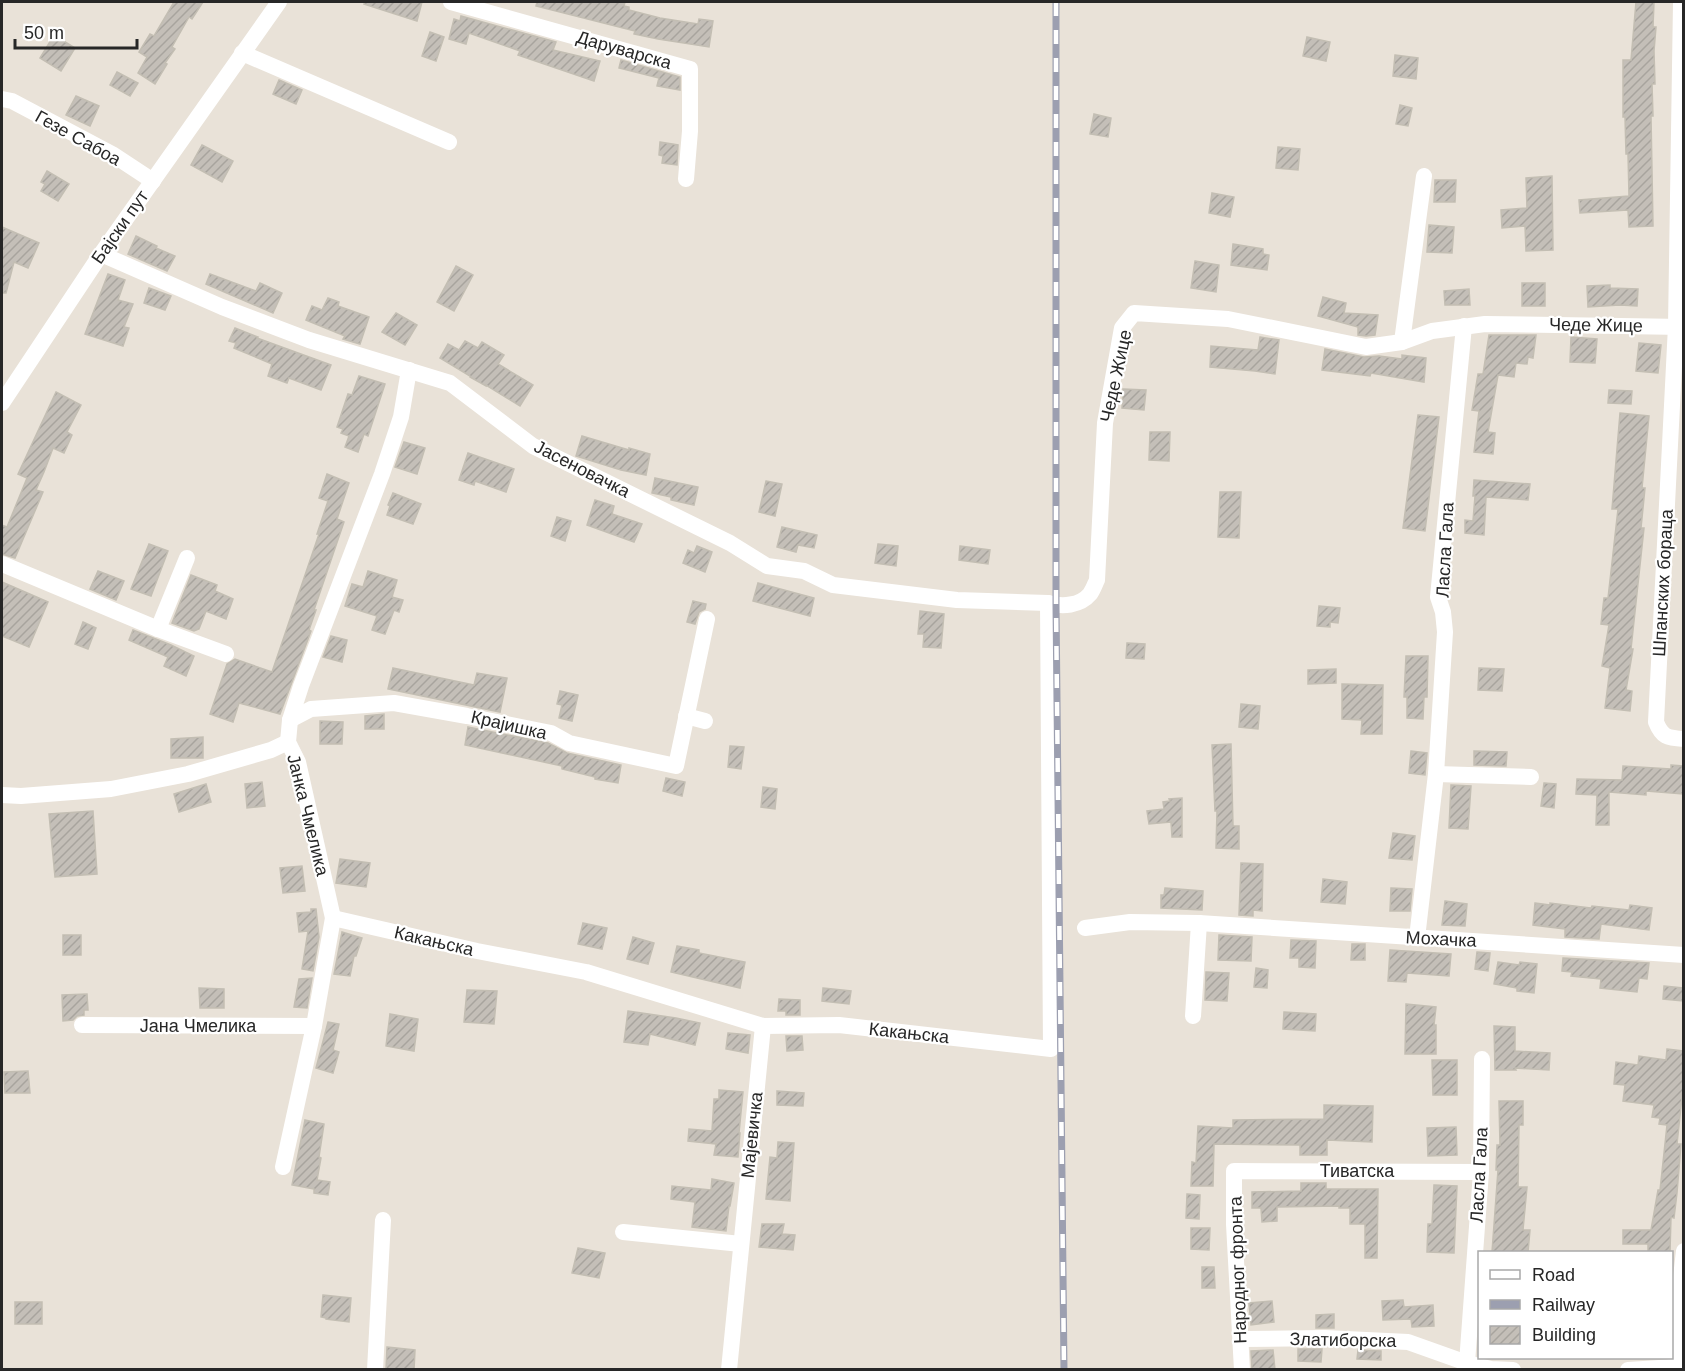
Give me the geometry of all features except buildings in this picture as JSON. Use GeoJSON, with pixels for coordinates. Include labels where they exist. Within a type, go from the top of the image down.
{"type":"FeatureCollection","features":[{"type":"Feature","properties":{"kind":"street","name":"Бајски пут"},"geometry":{"type":"LineString","coordinates":[[2,403],[101,254],[279,2]]}},
{"type":"Feature","properties":{"kind":"street","name":"Даруварска"},"geometry":{"type":"LineString","coordinates":[[451,2],[690,69],[690,130],[686,178]]}},
{"type":"Feature","properties":{"kind":"street","name":"Шпанских бораца"},"geometry":{"type":"LineString","coordinates":[[1681,2],[1680,327],[1656,722],[1660,732],[1669,738],[1683,739]]}},
{"type":"Feature","properties":{"kind":"street"},"geometry":{"type":"LineString","coordinates":[[242,53],[449,142]]}},
{"type":"Feature","properties":{"kind":"street","name":"Гезе Сабоа"},"geometry":{"type":"LineString","coordinates":[[2,99],[12,101],[112,154],[153,181]]}},
{"type":"Feature","properties":{"kind":"street"},"geometry":{"type":"LineString","coordinates":[[1402,342],[1424,177]]}},
{"type":"Feature","properties":{"kind":"street","name":"Јасеновачка"},"geometry":{"type":"LineString","coordinates":[[101,254],[222,307],[309,340],[450,383],[533,446],[730,543],[766,566],[804,571],[833,585],[957,600],[1048,603]]}},
{"type":"Feature","properties":{"kind":"street","name":"Чеде Жице"},"geometry":{"type":"LineString","coordinates":[[1048,603],[1068,605],[1079,602],[1089,595],[1097,580],[1105,423],[1122,327],[1134,313],[1228,319],[1366,347],[1402,342],[1432,331],[1485,324],[1680,327]]}},
{"type":"Feature","properties":{"kind":"street","name":"Ласла Гала"},"geometry":{"type":"LineString","coordinates":[[1417,938],[1436,774],[1445,632],[1443,612],[1438,597],[1464,326]]}},
{"type":"Feature","properties":{"kind":"street","name":"Јанка Чмелика"},"geometry":{"type":"LineString","coordinates":[[283,1167],[314,1026],[333,918],[298,762],[288,742],[290,720],[304,676],[382,474],[401,417],[409,370]]}},
{"type":"Feature","properties":{"kind":"street"},"geometry":{"type":"LineString","coordinates":[[158,629],[187,558]]}},
{"type":"Feature","properties":{"kind":"street"},"geometry":{"type":"LineString","coordinates":[[2,564],[158,629],[226,654]]}},
{"type":"Feature","properties":{"kind":"street","name":"Какањска"},"geometry":{"type":"LineString","coordinates":[[333,918],[586,972],[763,1026],[839,1025],[1051,1049],[1048,603]]}},
{"type":"Feature","properties":{"kind":"street","name":"Крајишка"},"geometry":{"type":"LineString","coordinates":[[290,720],[310,709],[394,703],[551,733],[569,743],[676,765],[707,619]]}},
{"type":"Feature","properties":{"kind":"street"},"geometry":{"type":"LineString","coordinates":[[686,716],[705,721]]}},
{"type":"Feature","properties":{"kind":"street"},"geometry":{"type":"LineString","coordinates":[[2,795],[21,796],[111,789],[188,774],[271,750],[288,742]]}},
{"type":"Feature","properties":{"kind":"street"},"geometry":{"type":"LineString","coordinates":[[1436,774],[1531,777]]}},
{"type":"Feature","properties":{"kind":"street","name":"Мохачка"},"geometry":{"type":"LineString","coordinates":[[1085,928],[1130,922],[1198,923],[1683,955]]}},
{"type":"Feature","properties":{"kind":"street"},"geometry":{"type":"LineString","coordinates":[[1193,1016],[1198,923]]}},
{"type":"Feature","properties":{"kind":"street","name":"Јана Чмелика"},"geometry":{"type":"LineString","coordinates":[[82,1025],[314,1026]]}},
{"type":"Feature","properties":{"kind":"street","name":"Мајевичка"},"geometry":{"type":"LineString","coordinates":[[729,1370],[763,1026]]}},
{"type":"Feature","properties":{"kind":"street","name":"Ласла Гала"},"geometry":{"type":"LineString","coordinates":[[1467,1363],[1481,1172],[1482,1059]]}},
{"type":"Feature","properties":{"kind":"street","name":"Тиватска"},"geometry":{"type":"LineString","coordinates":[[1234,1171],[1481,1172]]}},
{"type":"Feature","properties":{"kind":"street","name":"Народног фронта"},"geometry":{"type":"LineString","coordinates":[[1234,1171],[1234,1224],[1242,1370]]}},
{"type":"Feature","properties":{"kind":"street"},"geometry":{"type":"LineString","coordinates":[[375,1370],[382,1220]]}},
{"type":"Feature","properties":{"kind":"street"},"geometry":{"type":"LineString","coordinates":[[623,1232],[741,1244]]}},
{"type":"Feature","properties":{"kind":"street"},"geometry":{"type":"LineString","coordinates":[[1628,1370],[1675,1368],[1683,1251]]}},
{"type":"Feature","properties":{"kind":"street","name":"Златиборска"},"geometry":{"type":"LineString","coordinates":[[1240,1339],[1325,1338],[1407,1342],[1467,1363],[1491,1369],[1513,1370]]}},
{"type":"Feature","properties":{"kind":"railway"},"geometry":{"type":"LineString","coordinates":[[1056,2],[1056,605],[1064,1370]]}}]}
